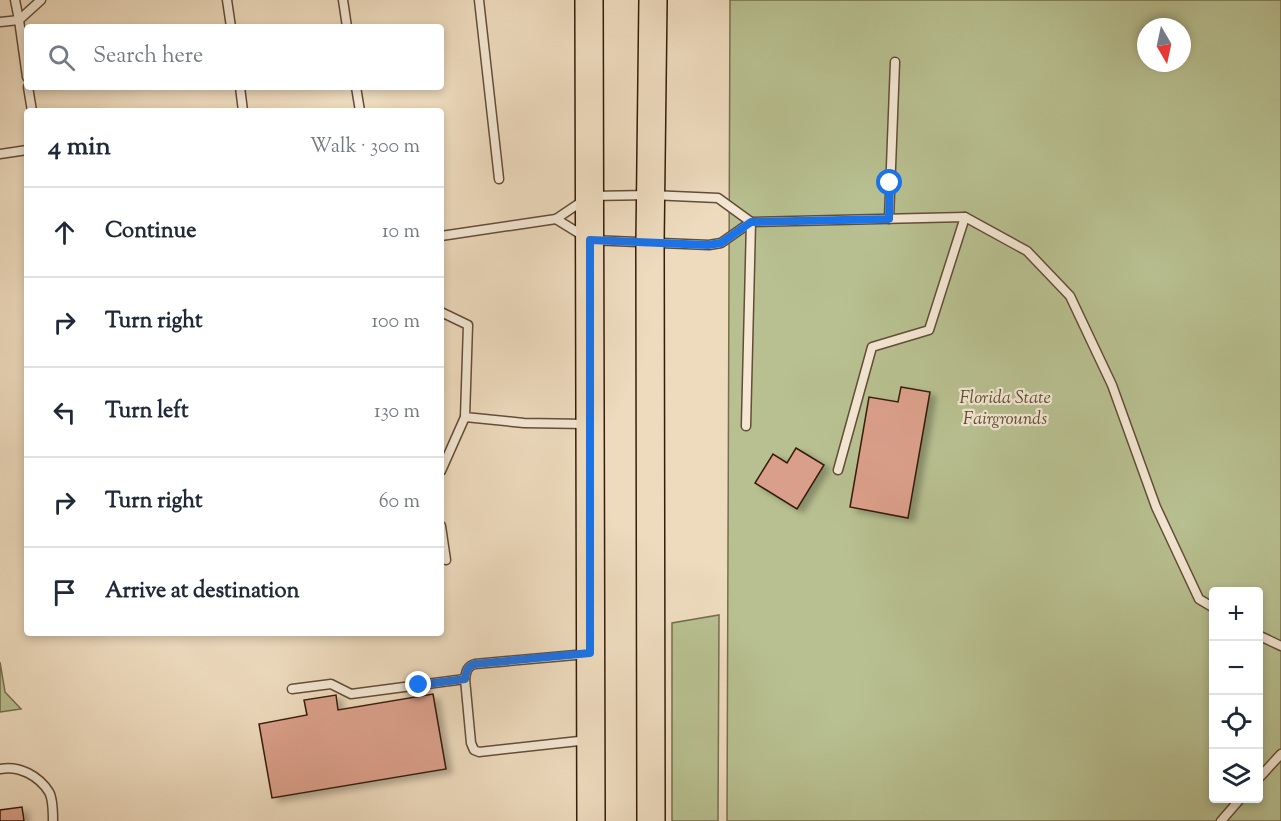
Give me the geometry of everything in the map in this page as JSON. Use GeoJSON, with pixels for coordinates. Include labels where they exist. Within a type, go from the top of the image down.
{"type":"FeatureCollection","features":[{"type":"Feature","properties":{"kind":"main road"},"geometry":{"type":"LineString","coordinates":[[589,0],[591,821]]}},
{"type":"Feature","properties":{"kind":"main road"},"geometry":{"type":"LineString","coordinates":[[651,821],[650,242],[653,0]]}},
{"type":"Feature","properties":{"kind":"lane"},"geometry":{"type":"LineString","coordinates":[[15,0],[24,56]]}},
{"type":"Feature","properties":{"kind":"lane"},"geometry":{"type":"LineString","coordinates":[[0,22],[19,20],[41,0]]}},
{"type":"Feature","properties":{"kind":"lane"},"geometry":{"type":"LineString","coordinates":[[227,0],[231,24]]}},
{"type":"Feature","properties":{"kind":"lane"},"geometry":{"type":"LineString","coordinates":[[343,0],[347,24]]}},
{"type":"Feature","properties":{"kind":"lane"},"geometry":{"type":"LineString","coordinates":[[479,0],[499,179]]}},
{"type":"Feature","properties":{"kind":"lane"},"geometry":{"type":"LineString","coordinates":[[889,219],[895,62]]}},
{"type":"Feature","properties":{"kind":"lane"},"geometry":{"type":"LineString","coordinates":[[28,90],[32,108]]}},
{"type":"Feature","properties":{"kind":"lane"},"geometry":{"type":"LineString","coordinates":[[240,90],[243,108]]}},
{"type":"Feature","properties":{"kind":"lane"},"geometry":{"type":"LineString","coordinates":[[356,90],[360,108]]}},
{"type":"Feature","properties":{"kind":"lane"},"geometry":{"type":"LineString","coordinates":[[0,154],[24,150]]}},
{"type":"Feature","properties":{"kind":"lane"},"geometry":{"type":"LineString","coordinates":[[444,236],[556,219],[590,196],[651,195],[718,198],[751,222]]}},
{"type":"Feature","properties":{"kind":"lane"},"geometry":{"type":"LineString","coordinates":[[556,219],[590,240],[708,245],[721,243],[751,222],[965,217],[1028,251],[1070,296],[1112,385],[1156,507],[1199,599],[1209,605]]}},
{"type":"Feature","properties":{"kind":"lane"},"geometry":{"type":"LineString","coordinates":[[838,470],[873,347],[929,330],[965,217]]}},
{"type":"Feature","properties":{"kind":"lane"},"geometry":{"type":"LineString","coordinates":[[746,426],[751,222]]}},
{"type":"Feature","properties":{"kind":"lane"},"geometry":{"type":"LineString","coordinates":[[444,313],[468,325],[465,417],[444,464]]}},
{"type":"Feature","properties":{"kind":"lane"},"geometry":{"type":"LineString","coordinates":[[465,417],[524,423],[590,424]]}},
{"type":"Feature","properties":{"kind":"lane"},"geometry":{"type":"LineString","coordinates":[[444,547],[446,561]]}},
{"type":"Feature","properties":{"kind":"lane"},"geometry":{"type":"LineString","coordinates":[[1263,637],[1281,646]]}},
{"type":"Feature","properties":{"kind":"lane"},"geometry":{"type":"LineString","coordinates":[[590,653],[470,665],[465,679],[471,743],[474,750],[479,752],[591,740]]}},
{"type":"Feature","properties":{"kind":"lane"},"geometry":{"type":"LineString","coordinates":[[292,689],[331,684],[351,694],[465,679]]}},
{"type":"Feature","properties":{"kind":"lane"},"geometry":{"type":"LineString","coordinates":[[1263,774],[1281,754]]}},
{"type":"Feature","properties":{"kind":"lane"},"geometry":{"type":"LineString","coordinates":[[0,769],[9,767],[35,776],[50,794],[53,821]]}},
{"type":"Feature","properties":{"kind":"lane"},"geometry":{"type":"LineString","coordinates":[[1221,821],[1237,803]]}},
{"type":"Feature","properties":{"kind":"green space","name":"Florida State Fairgrounds"},"geometry":{"type":"Polygon","coordinates":[[[730,0],[1281,0],[1281,821],[727,821],[730,0]]]}},
{"type":"Feature","properties":{"kind":"green space"},"geometry":{"type":"Polygon","coordinates":[[[719,615],[718,821],[672,821],[672,623],[719,615]]]}},
{"type":"Feature","properties":{"kind":"green space"},"geometry":{"type":"Polygon","coordinates":[[[0,662],[5,692],[21,709],[0,712],[0,662]]]}},
{"type":"Feature","properties":{"kind":"building"},"geometry":{"type":"Polygon","coordinates":[[[901,387],[930,392],[908,518],[850,507],[869,397],[898,402],[901,387]]]}},
{"type":"Feature","properties":{"kind":"building"},"geometry":{"type":"Polygon","coordinates":[[[796,448],[824,465],[797,509],[755,483],[773,454],[787,463],[796,448]]]}},
{"type":"Feature","properties":{"kind":"building"},"geometry":{"type":"Polygon","coordinates":[[[433,694],[446,769],[272,798],[259,724],[307,715],[304,700],[336,695],[338,710],[433,694]]]}},
{"type":"Feature","properties":{"kind":"building"},"geometry":{"type":"Polygon","coordinates":[[[22,807],[24,821],[0,821],[0,810],[22,807]]]}},
{"type":"Feature","properties":{"kind":"route"},"geometry":{"type":"LineString","coordinates":[[419,685],[465,679],[470,665],[475,664],[590,653],[590,240],[708,245],[721,243],[751,222],[889,219],[890,183]]}}]}
